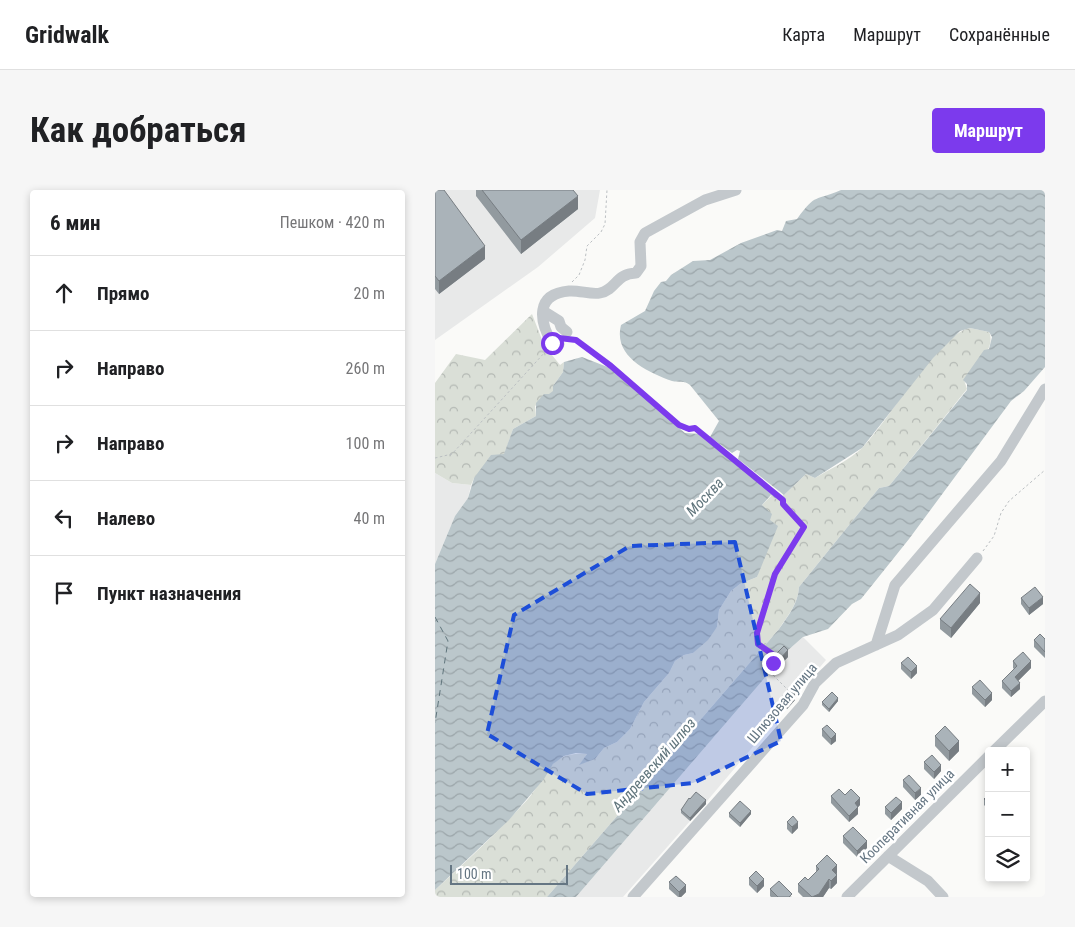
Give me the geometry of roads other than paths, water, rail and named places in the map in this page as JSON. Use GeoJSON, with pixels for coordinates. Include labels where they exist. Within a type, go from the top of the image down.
{"type":"FeatureCollection","features":[{"type":"Feature","properties":{"kind":"street"},"geometry":{"type":"LineString","coordinates":[[543,311],[559,321],[562,340],[541,318],[545,303],[553,295],[569,291],[599,293],[613,287],[618,278],[626,273],[636,273],[641,266],[641,242],[645,233],[705,200],[736,190]]}},
{"type":"Feature","properties":{"kind":"street"},"geometry":{"type":"LineString","coordinates":[[876,645],[895,585],[1001,461],[1045,388]]}},
{"type":"Feature","properties":{"kind":"street","name":"Шлюзовая улица"},"geometry":{"type":"LineString","coordinates":[[633,897],[803,705],[815,683],[837,664],[898,635],[933,610],[977,558]]}},
{"type":"Feature","properties":{"kind":"street"},"geometry":{"type":"LineString","coordinates":[[998,747],[1045,701]]}},
{"type":"Feature","properties":{"kind":"street","name":"Кооперативная улица"},"geometry":{"type":"LineString","coordinates":[[847,897],[985,760]]}},
{"type":"Feature","properties":{"kind":"street"},"geometry":{"type":"LineString","coordinates":[[889,856],[929,881],[943,897]]}},
{"type":"Feature","properties":{"kind":"water"},"geometry":{"type":"Polygon","coordinates":[[[841,190],[1045,190],[1045,367],[1024,391],[1011,401],[909,539],[861,599],[852,604],[828,629],[803,637],[786,652],[783,651],[772,663],[775,666],[576,897],[547,897],[779,629],[795,604],[799,587],[879,488],[889,486],[967,390],[967,384],[963,380],[984,350],[989,349],[992,337],[989,332],[970,328],[960,331],[933,358],[862,448],[815,478],[806,474],[784,495],[738,459],[740,451],[737,450],[732,453],[710,437],[719,421],[688,383],[672,381],[652,373],[627,354],[622,346],[620,336],[621,325],[645,311],[654,291],[661,282],[666,281],[671,275],[693,261],[710,260],[741,243],[777,230],[782,231],[786,221],[797,219],[813,201],[841,190]]]}},
{"type":"Feature","properties":{"kind":"water","name":"Москва"},"geometry":{"type":"Polygon","coordinates":[[[582,357],[610,368],[685,433],[701,434],[779,496],[776,499],[771,495],[762,505],[772,514],[770,520],[778,526],[757,577],[740,584],[731,591],[719,610],[717,627],[708,640],[693,653],[684,655],[675,661],[669,673],[644,702],[630,729],[617,742],[604,748],[595,759],[579,765],[587,754],[576,753],[564,756],[553,764],[544,779],[509,820],[435,890],[435,564],[455,516],[468,498],[474,478],[491,455],[504,454],[513,429],[536,416],[536,403],[544,394],[549,394],[553,391],[553,386],[563,372],[564,362],[582,357]]]}},
{"type":"Feature","properties":{"kind":"water label","name":"Андреевский шлюз"},"geometry":{"type":"Point","coordinates":[654,765]}}]}
